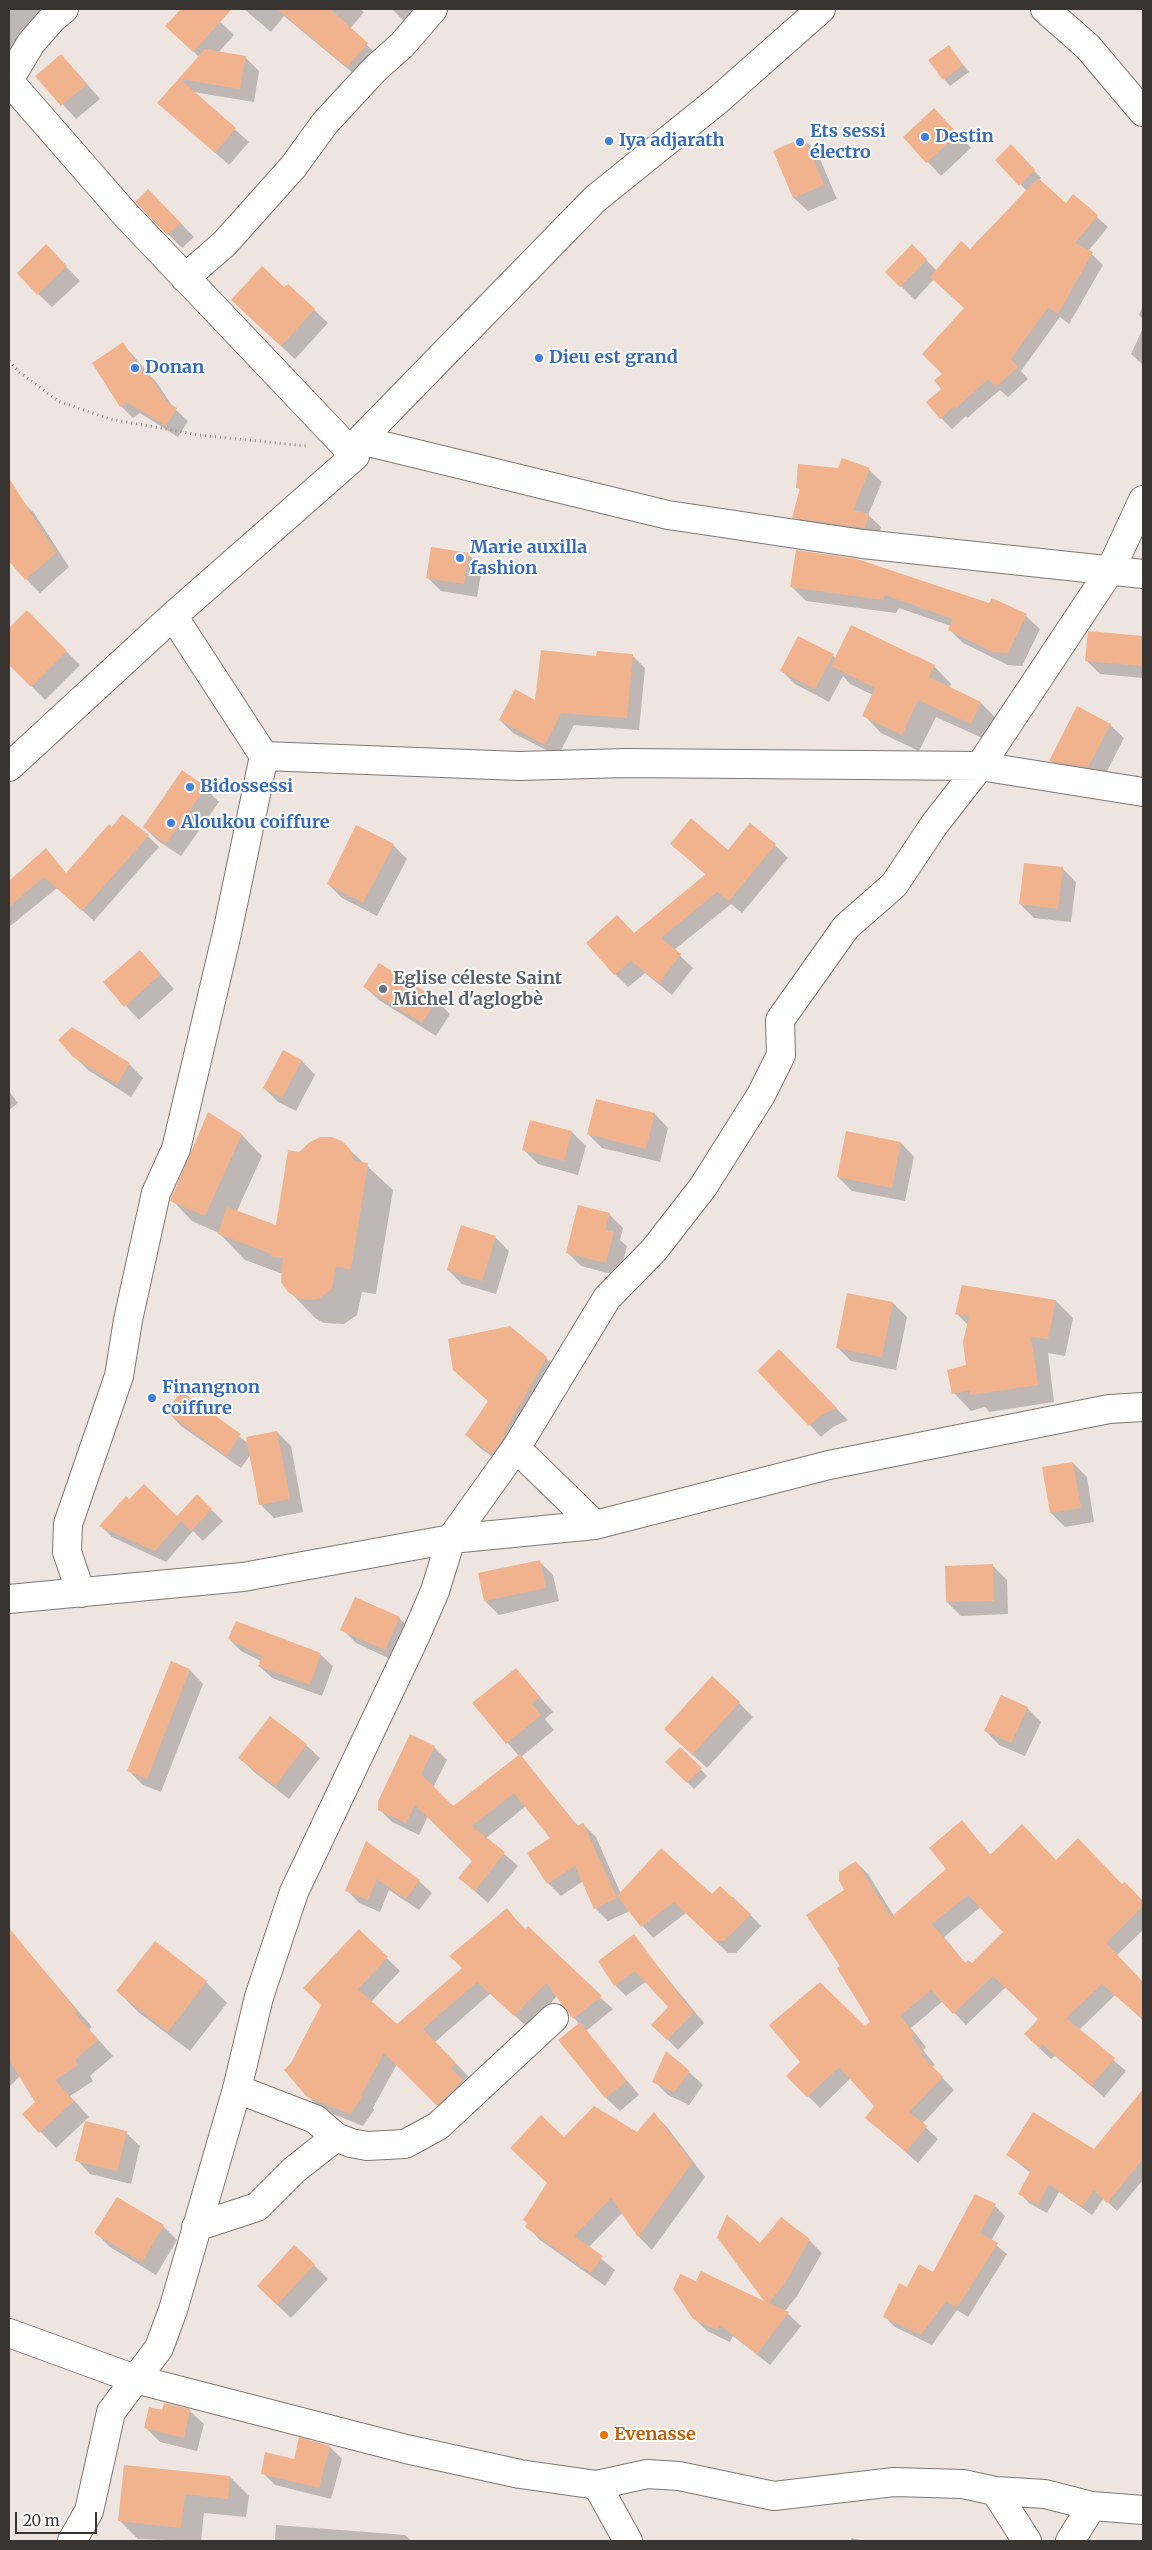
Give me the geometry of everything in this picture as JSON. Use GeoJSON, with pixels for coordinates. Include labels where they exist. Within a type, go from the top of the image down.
{"type":"FeatureCollection","features":[{"type":"Feature","properties":{"kind":"street"},"geometry":{"type":"LineString","coordinates":[[64,9],[52,19],[31,43],[9,81],[125,214],[185,278],[355,449],[668,515],[863,544],[1111,569],[1143,574]]}},
{"type":"Feature","properties":{"kind":"street"},"geometry":{"type":"LineString","coordinates":[[185,278],[225,243],[293,167],[325,123],[375,69],[402,45],[433,9]]}},
{"type":"Feature","properties":{"kind":"street"},"geometry":{"type":"LineString","coordinates":[[9,768],[355,449],[595,199],[718,100],[822,9]]}},
{"type":"Feature","properties":{"kind":"street"},"geometry":{"type":"LineString","coordinates":[[1045,9],[1088,47],[1143,112]]}},
{"type":"Feature","properties":{"kind":"street"},"geometry":{"type":"LineString","coordinates":[[72,2541],[90,2511],[111,2412],[159,2348],[173,2310],[237,2089],[259,1997],[294,1892],[416,1635],[435,1591],[451,1539],[516,1448],[608,1298],[682,1216],[750,1111],[781,1055],[780,1020],[806,980],[846,927],[894,885],[934,824],[980,766],[1111,569],[1143,500]]}},
{"type":"Feature","properties":{"kind":"street"},"geometry":{"type":"LineString","coordinates":[[81,1593],[67,1552],[68,1524],[118,1376],[156,1193],[176,1149],[223,952],[264,756],[173,616]]}},
{"type":"Feature","properties":{"kind":"street"},"geometry":{"type":"LineString","coordinates":[[264,756],[520,766],[636,764],[980,766],[1143,792]]}},
{"type":"Feature","properties":{"kind":"street"},"geometry":{"type":"LineString","coordinates":[[9,1599],[243,1577],[451,1539],[595,1524],[829,1465],[1109,1408],[1143,1407]]}},
{"type":"Feature","properties":{"kind":"street"},"geometry":{"type":"LineString","coordinates":[[516,1448],[595,1524]]}},
{"type":"Feature","properties":{"kind":"street"},"geometry":{"type":"LineString","coordinates":[[237,2089],[315,2119],[336,2137],[367,2146],[405,2144],[438,2126],[554,2018]]}},
{"type":"Feature","properties":{"kind":"street"},"geometry":{"type":"LineString","coordinates":[[196,2227],[257,2208],[294,2170],[336,2137]]}},
{"type":"Feature","properties":{"kind":"street"},"geometry":{"type":"LineString","coordinates":[[9,2333],[135,2378],[406,2449],[520,2474],[597,2485],[647,2474],[679,2476],[774,2496],[894,2482],[963,2484],[996,2491],[1045,2494],[1092,2506],[1143,2510]]}},
{"type":"Feature","properties":{"kind":"street"},"geometry":{"type":"LineString","coordinates":[[597,2485],[628,2541]]}},
{"type":"Feature","properties":{"kind":"street"},"geometry":{"type":"LineString","coordinates":[[996,2491],[1027,2541]]}},
{"type":"Feature","properties":{"kind":"street"},"geometry":{"type":"LineString","coordinates":[[1070,2541],[1092,2506]]}},
{"type":"Feature","properties":{"kind":"path"},"geometry":{"type":"LineString","coordinates":[[9,361],[19,372],[58,401],[110,419],[199,435],[355,449]]}},
{"type":"Feature","properties":{"kind":"building"},"geometry":{"type":"Polygon","coordinates":[[[181,9],[232,9],[193,52],[165,26],[181,9]]]}},
{"type":"Feature","properties":{"kind":"building"},"geometry":{"type":"Polygon","coordinates":[[[277,9],[330,9],[368,43],[347,67],[277,9]]]}},
{"type":"Feature","properties":{"kind":"building"},"geometry":{"type":"Polygon","coordinates":[[[949,45],[963,65],[943,80],[928,60],[949,45]]]}},
{"type":"Feature","properties":{"kind":"building"},"geometry":{"type":"Polygon","coordinates":[[[205,49],[246,56],[240,89],[180,79],[236,128],[215,153],[157,103],[205,49]]]}},
{"type":"Feature","properties":{"kind":"building"},"geometry":{"type":"Polygon","coordinates":[[[61,54],[87,84],[61,106],[35,76],[61,54]]]}},
{"type":"Feature","properties":{"kind":"building"},"geometry":{"type":"Polygon","coordinates":[[[934,108],[958,134],[926,163],[903,137],[934,108]]]}},
{"type":"Feature","properties":{"kind":"building"},"geometry":{"type":"Polygon","coordinates":[[[804,137],[824,185],[793,198],[773,151],[804,137]]]}},
{"type":"Feature","properties":{"kind":"building"},"geometry":{"type":"Polygon","coordinates":[[[1011,144],[1035,170],[1019,186],[995,160],[1011,144]]]}},
{"type":"Feature","properties":{"kind":"building"},"geometry":{"type":"Polygon","coordinates":[[[1038,178],[1066,203],[1073,194],[1098,215],[1075,243],[1093,252],[1058,314],[1048,307],[1011,359],[1018,367],[996,387],[988,379],[956,408],[954,406],[940,419],[926,402],[941,389],[934,380],[942,374],[922,354],[964,308],[930,277],[961,241],[970,249],[1038,178]]]}},
{"type":"Feature","properties":{"kind":"building"},"geometry":{"type":"Polygon","coordinates":[[[148,189],[181,223],[167,235],[135,202],[148,189]]]}},
{"type":"Feature","properties":{"kind":"building"},"geometry":{"type":"Polygon","coordinates":[[[46,244],[67,266],[37,295],[17,273],[46,244]]]}},
{"type":"Feature","properties":{"kind":"building"},"geometry":{"type":"Polygon","coordinates":[[[912,244],[927,259],[900,287],[885,272],[912,244]]]}},
{"type":"Feature","properties":{"kind":"building"},"geometry":{"type":"Polygon","coordinates":[[[262,266],[284,287],[288,284],[315,309],[281,346],[231,300],[262,266]]]}},
{"type":"Feature","properties":{"kind":"building"},"geometry":{"type":"Polygon","coordinates":[[[123,342],[142,372],[146,370],[166,401],[177,408],[166,426],[127,402],[120,407],[92,363],[123,342]]]}},
{"type":"Feature","properties":{"kind":"building"},"geometry":{"type":"Polygon","coordinates":[[[842,458],[870,468],[853,510],[869,514],[865,528],[792,518],[800,488],[796,488],[798,464],[838,468],[842,458]]]}},
{"type":"Feature","properties":{"kind":"building"},"geometry":{"type":"Polygon","coordinates":[[[9,478],[56,553],[25,580],[9,561],[9,478]]]}},
{"type":"Feature","properties":{"kind":"building"},"geometry":{"type":"Polygon","coordinates":[[[431,547],[469,553],[464,584],[426,578],[431,547]]]}},
{"type":"Feature","properties":{"kind":"building"},"geometry":{"type":"Polygon","coordinates":[[[796,550],[857,559],[989,603],[992,598],[1027,614],[1008,653],[993,652],[948,630],[953,619],[885,595],[883,600],[790,587],[796,550]]]}},
{"type":"Feature","properties":{"kind":"building"},"geometry":{"type":"Polygon","coordinates":[[[27,610],[67,651],[31,687],[9,665],[9,628],[27,610]]]}},
{"type":"Feature","properties":{"kind":"building"},"geometry":{"type":"Polygon","coordinates":[[[851,625],[935,665],[929,677],[981,702],[971,724],[918,700],[902,735],[862,716],[875,688],[831,666],[851,625]]]}},
{"type":"Feature","properties":{"kind":"building"},"geometry":{"type":"Polygon","coordinates":[[[1088,631],[1143,636],[1143,666],[1085,661],[1088,631]]]}},
{"type":"Feature","properties":{"kind":"building"},"geometry":{"type":"Polygon","coordinates":[[[798,636],[834,654],[815,689],[780,671],[798,636]]]}},
{"type":"Feature","properties":{"kind":"building"},"geometry":{"type":"Polygon","coordinates":[[[541,650],[596,656],[597,651],[633,654],[627,718],[561,713],[545,745],[499,720],[515,689],[535,700],[541,650]]]}},
{"type":"Feature","properties":{"kind":"building"},"geometry":{"type":"Polygon","coordinates":[[[1077,706],[1111,724],[1088,767],[1049,761],[1077,706]]]}},
{"type":"Feature","properties":{"kind":"building"},"geometry":{"type":"Polygon","coordinates":[[[182,770],[206,787],[166,844],[143,827],[182,770]]]}},
{"type":"Feature","properties":{"kind":"building"},"geometry":{"type":"Polygon","coordinates":[[[122,814],[149,835],[82,911],[44,877],[9,907],[9,881],[46,848],[66,873],[109,824],[112,827],[122,814]]]}},
{"type":"Feature","properties":{"kind":"building"},"geometry":{"type":"Polygon","coordinates":[[[691,818],[728,850],[750,823],[776,844],[729,901],[717,892],[661,938],[681,954],[659,983],[631,961],[614,975],[586,943],[617,915],[634,933],[706,874],[670,844],[691,818]]]}},
{"type":"Feature","properties":{"kind":"building"},"geometry":{"type":"Polygon","coordinates":[[[356,825],[394,844],[363,903],[327,884],[356,825]]]}},
{"type":"Feature","properties":{"kind":"building"},"geometry":{"type":"Polygon","coordinates":[[[1024,863],[1063,867],[1058,909],[1019,904],[1024,863]]]}},
{"type":"Feature","properties":{"kind":"building"},"geometry":{"type":"Polygon","coordinates":[[[140,950],[161,974],[124,1007],[103,982],[140,950]]]}},
{"type":"Feature","properties":{"kind":"building"},"geometry":{"type":"Polygon","coordinates":[[[379,963],[437,999],[422,1023],[363,987],[379,963]]]}},
{"type":"Feature","properties":{"kind":"building"},"geometry":{"type":"Polygon","coordinates":[[[72,1027],[130,1063],[117,1084],[73,1057],[58,1040],[72,1027]]]}},
{"type":"Feature","properties":{"kind":"building"},"geometry":{"type":"Polygon","coordinates":[[[283,1050],[302,1060],[282,1098],[263,1088],[283,1050]]]}},
{"type":"Feature","properties":{"kind":"building"},"geometry":{"type":"Polygon","coordinates":[[[596,1099],[655,1113],[646,1149],[587,1134],[596,1099]]]}},
{"type":"Feature","properties":{"kind":"building"},"geometry":{"type":"Polygon","coordinates":[[[208,1112],[242,1134],[205,1216],[170,1201],[208,1112]]]}},
{"type":"Feature","properties":{"kind":"building"},"geometry":{"type":"Polygon","coordinates":[[[530,1120],[572,1131],[564,1161],[522,1150],[530,1120]]]}},
{"type":"Feature","properties":{"kind":"building"},"geometry":{"type":"Polygon","coordinates":[[[846,1131],[901,1142],[892,1188],[837,1177],[846,1131]]]}},
{"type":"Feature","properties":{"kind":"building"},"geometry":{"type":"Polygon","coordinates":[[[320,1137],[331,1137],[342,1141],[350,1149],[354,1161],[368,1163],[351,1269],[336,1267],[332,1289],[318,1299],[308,1300],[297,1298],[288,1292],[281,1282],[283,1258],[271,1257],[272,1254],[218,1234],[227,1207],[276,1225],[288,1150],[299,1152],[310,1142],[320,1137]]]}},
{"type":"Feature","properties":{"kind":"building"},"geometry":{"type":"Polygon","coordinates":[[[578,1205],[610,1213],[605,1230],[614,1231],[606,1263],[566,1253],[578,1205]]]}},
{"type":"Feature","properties":{"kind":"building"},"geometry":{"type":"Polygon","coordinates":[[[461,1225],[496,1236],[482,1281],[447,1270],[461,1225]]]}},
{"type":"Feature","properties":{"kind":"building"},"geometry":{"type":"Polygon","coordinates":[[[962,1285],[1056,1300],[1048,1339],[1031,1337],[1038,1385],[970,1395],[970,1390],[952,1394],[947,1370],[966,1365],[963,1342],[969,1316],[955,1314],[962,1285]]]}},
{"type":"Feature","properties":{"kind":"building"},"geometry":{"type":"Polygon","coordinates":[[[847,1293],[893,1302],[882,1357],[836,1348],[847,1293]]]}},
{"type":"Feature","properties":{"kind":"building"},"geometry":{"type":"Polygon","coordinates":[[[510,1326],[547,1357],[503,1434],[505,1436],[492,1454],[465,1435],[488,1401],[453,1370],[448,1339],[510,1326]]]}},
{"type":"Feature","properties":{"kind":"building"},"geometry":{"type":"Polygon","coordinates":[[[779,1349],[837,1408],[821,1415],[809,1426],[757,1371],[779,1349]]]}},
{"type":"Feature","properties":{"kind":"building"},"geometry":{"type":"Polygon","coordinates":[[[181,1391],[241,1434],[226,1456],[166,1412],[181,1391]]]}},
{"type":"Feature","properties":{"kind":"building"},"geometry":{"type":"Polygon","coordinates":[[[277,1431],[290,1499],[259,1505],[246,1437],[277,1431]]]}},
{"type":"Feature","properties":{"kind":"building"},"geometry":{"type":"Polygon","coordinates":[[[1073,1462],[1081,1508],[1050,1513],[1042,1467],[1073,1462]]]}},
{"type":"Feature","properties":{"kind":"building"},"geometry":{"type":"Polygon","coordinates":[[[144,1484],[177,1516],[197,1494],[212,1509],[191,1531],[181,1521],[155,1551],[99,1526],[126,1496],[129,1499],[144,1484]]]}},
{"type":"Feature","properties":{"kind":"building"},"geometry":{"type":"Polygon","coordinates":[[[540,1560],[546,1588],[484,1601],[478,1573],[540,1560]]]}},
{"type":"Feature","properties":{"kind":"building"},"geometry":{"type":"Polygon","coordinates":[[[993,1564],[994,1601],[946,1602],[945,1566],[993,1564]]]}},
{"type":"Feature","properties":{"kind":"building"},"geometry":{"type":"Polygon","coordinates":[[[355,1597],[400,1617],[385,1650],[340,1630],[355,1597]]]}},
{"type":"Feature","properties":{"kind":"building"},"geometry":{"type":"Polygon","coordinates":[[[236,1621],[321,1653],[310,1685],[258,1666],[262,1656],[228,1639],[236,1621]]]}},
{"type":"Feature","properties":{"kind":"building"},"geometry":{"type":"Polygon","coordinates":[[[171,1661],[190,1669],[147,1779],[127,1771],[171,1661]]]}},
{"type":"Feature","properties":{"kind":"building"},"geometry":{"type":"Polygon","coordinates":[[[516,1668],[540,1697],[532,1704],[541,1715],[506,1744],[472,1703],[516,1668]]]}},
{"type":"Feature","properties":{"kind":"building"},"geometry":{"type":"Polygon","coordinates":[[[712,1676],[740,1702],[692,1755],[664,1729],[712,1676]]]}},
{"type":"Feature","properties":{"kind":"building"},"geometry":{"type":"Polygon","coordinates":[[[1001,1695],[1028,1707],[1011,1743],[984,1731],[1001,1695]]]}},
{"type":"Feature","properties":{"kind":"building"},"geometry":{"type":"Polygon","coordinates":[[[270,1716],[307,1744],[275,1786],[238,1758],[270,1716]]]}},
{"type":"Feature","properties":{"kind":"building"},"geometry":{"type":"Polygon","coordinates":[[[410,1734],[435,1746],[421,1774],[453,1806],[520,1754],[577,1826],[583,1823],[617,1898],[594,1909],[575,1866],[547,1884],[527,1853],[550,1838],[514,1793],[472,1826],[505,1852],[475,1891],[458,1878],[472,1861],[415,1805],[406,1823],[378,1810],[378,1801],[410,1734]]]}},
{"type":"Feature","properties":{"kind":"building"},"geometry":{"type":"Polygon","coordinates":[[[680,1747],[702,1768],[687,1783],[665,1762],[680,1747]]]}},
{"type":"Feature","properties":{"kind":"building"},"geometry":{"type":"Polygon","coordinates":[[[962,1820],[990,1855],[1022,1824],[1056,1860],[1078,1838],[1122,1884],[1125,1882],[1143,1901],[1143,1906],[1106,1943],[1143,1982],[1143,2020],[1102,1984],[1066,2018],[1115,2058],[1091,2086],[1042,2044],[1039,2048],[1024,2034],[1038,2019],[993,1976],[953,2014],[931,1990],[900,2016],[915,2034],[911,2037],[923,2052],[920,2054],[943,2077],[909,2112],[927,2126],[906,2152],[865,2118],[874,2106],[839,2067],[807,2097],[786,2076],[800,2062],[769,2025],[820,1982],[865,2026],[870,2022],[837,1968],[840,1966],[806,1915],[844,1890],[839,1880],[839,1872],[856,1861],[891,1917],[946,1869],[929,1848],[962,1820]],[[968,1895],[932,1924],[965,1963],[968,1960],[972,1963],[1003,1932],[968,1895]]]}},
{"type":"Feature","properties":{"kind":"building"},"geometry":{"type":"Polygon","coordinates":[[[366,1841],[420,1880],[406,1899],[377,1879],[368,1900],[345,1891],[366,1841]]]}},
{"type":"Feature","properties":{"kind":"building"},"geometry":{"type":"Polygon","coordinates":[[[661,1848],[712,1894],[720,1886],[751,1914],[724,1941],[715,1941],[674,1902],[641,1927],[617,1896],[661,1848]]]}},
{"type":"Feature","properties":{"kind":"building"},"geometry":{"type":"Polygon","coordinates":[[[507,1908],[524,1930],[528,1926],[602,1996],[573,2019],[546,1983],[514,2016],[477,1982],[423,2029],[456,2063],[451,2068],[463,2080],[437,2106],[384,2053],[361,2095],[363,2096],[350,2114],[307,2097],[284,2070],[291,2063],[321,2005],[303,1988],[359,1929],[388,1957],[358,1989],[397,2024],[462,1968],[449,1956],[507,1908]]]}},
{"type":"Feature","properties":{"kind":"building"},"geometry":{"type":"Polygon","coordinates":[[[9,1928],[77,2011],[75,2013],[98,2040],[75,2060],[78,2065],[55,2080],[74,2101],[39,2133],[22,2114],[35,2102],[9,2060],[9,1928]]]}},
{"type":"Feature","properties":{"kind":"building"},"geometry":{"type":"Polygon","coordinates":[[[634,1934],[682,1999],[694,2012],[667,2040],[651,2025],[668,2007],[635,1971],[614,1986],[598,1961],[634,1934]]]}},
{"type":"Feature","properties":{"kind":"building"},"geometry":{"type":"Polygon","coordinates":[[[155,1941],[207,1981],[168,2032],[116,1991],[155,1941]]]}},
{"type":"Feature","properties":{"kind":"building"},"geometry":{"type":"Polygon","coordinates":[[[580,2022],[627,2081],[605,2098],[558,2040],[580,2022]]]}},
{"type":"Feature","properties":{"kind":"building"},"geometry":{"type":"Polygon","coordinates":[[[666,2051],[690,2071],[674,2092],[652,2082],[666,2051]]]}},
{"type":"Feature","properties":{"kind":"building"},"geometry":{"type":"Polygon","coordinates":[[[1143,2089],[1143,2159],[1107,2203],[1094,2190],[1082,2207],[1049,2184],[1038,2205],[1018,2194],[1031,2170],[1006,2155],[1033,2112],[1094,2149],[1143,2089]]]}},
{"type":"Feature","properties":{"kind":"building"},"geometry":{"type":"Polygon","coordinates":[[[594,2106],[637,2132],[654,2112],[692,2163],[638,2237],[611,2198],[574,2236],[603,2256],[591,2273],[525,2227],[527,2223],[523,2220],[547,2183],[510,2148],[541,2115],[564,2137],[594,2106]]]}},
{"type":"Feature","properties":{"kind":"building"},"geometry":{"type":"Polygon","coordinates":[[[85,2121],[127,2131],[117,2171],[75,2161],[85,2121]]]}},
{"type":"Feature","properties":{"kind":"building"},"geometry":{"type":"Polygon","coordinates":[[[975,2194],[996,2204],[980,2233],[998,2243],[957,2308],[946,2301],[921,2335],[883,2317],[899,2283],[907,2287],[919,2264],[933,2272],[975,2194]]]}},
{"type":"Feature","properties":{"kind":"building"},"geometry":{"type":"Polygon","coordinates":[[[117,2197],[164,2225],[142,2262],[94,2233],[117,2197]]]}},
{"type":"Feature","properties":{"kind":"building"},"geometry":{"type":"Polygon","coordinates":[[[727,2215],[760,2243],[781,2217],[810,2239],[785,2283],[769,2303],[789,2312],[757,2354],[720,2325],[717,2330],[693,2319],[673,2289],[680,2274],[696,2281],[701,2271],[764,2301],[717,2237],[727,2215]]]}},
{"type":"Feature","properties":{"kind":"building"},"geometry":{"type":"Polygon","coordinates":[[[294,2245],[315,2264],[277,2305],[257,2286],[294,2245]]]}},
{"type":"Feature","properties":{"kind":"building"},"geometry":{"type":"Polygon","coordinates":[[[164,2403],[190,2409],[184,2438],[144,2428],[149,2407],[162,2410],[164,2403]]]}},
{"type":"Feature","properties":{"kind":"building"},"geometry":{"type":"Polygon","coordinates":[[[299,2437],[330,2446],[319,2488],[261,2474],[265,2452],[294,2459],[299,2437]]]}},
{"type":"Feature","properties":{"kind":"building"},"geometry":{"type":"Polygon","coordinates":[[[124,2465],[230,2476],[228,2499],[185,2494],[181,2528],[118,2521],[124,2465]]]}},
{"type":"Feature","properties":{"kind":"place","name":"Destin"},"geometry":{"type":"Point","coordinates":[925,137]}},
{"type":"Feature","properties":{"kind":"place","name":"Iya adjarath"},"geometry":{"type":"Point","coordinates":[609,141]}},
{"type":"Feature","properties":{"kind":"place","name":"Ets sessi électro"},"geometry":{"type":"Point","coordinates":[800,142]}},
{"type":"Feature","properties":{"kind":"place","name":"Dieu est grand"},"geometry":{"type":"Point","coordinates":[539,358]}},
{"type":"Feature","properties":{"kind":"place","name":"Donan"},"geometry":{"type":"Point","coordinates":[135,368]}},
{"type":"Feature","properties":{"kind":"place","name":"Marie auxilla fashion"},"geometry":{"type":"Point","coordinates":[460,558]}},
{"type":"Feature","properties":{"kind":"place","name":"Bidossessi"},"geometry":{"type":"Point","coordinates":[190,787]}},
{"type":"Feature","properties":{"kind":"place","name":"Aloukou coiffure"},"geometry":{"type":"Point","coordinates":[171,823]}},
{"type":"Feature","properties":{"kind":"place","name":"Eglise céleste Saint Michel d'aglogbè"},"geometry":{"type":"Point","coordinates":[383,989]}},
{"type":"Feature","properties":{"kind":"place","name":"Finangnon coiffure"},"geometry":{"type":"Point","coordinates":[152,1398]}},
{"type":"Feature","properties":{"kind":"place","name":"Evenasse"},"geometry":{"type":"Point","coordinates":[604,2435]}}]}
